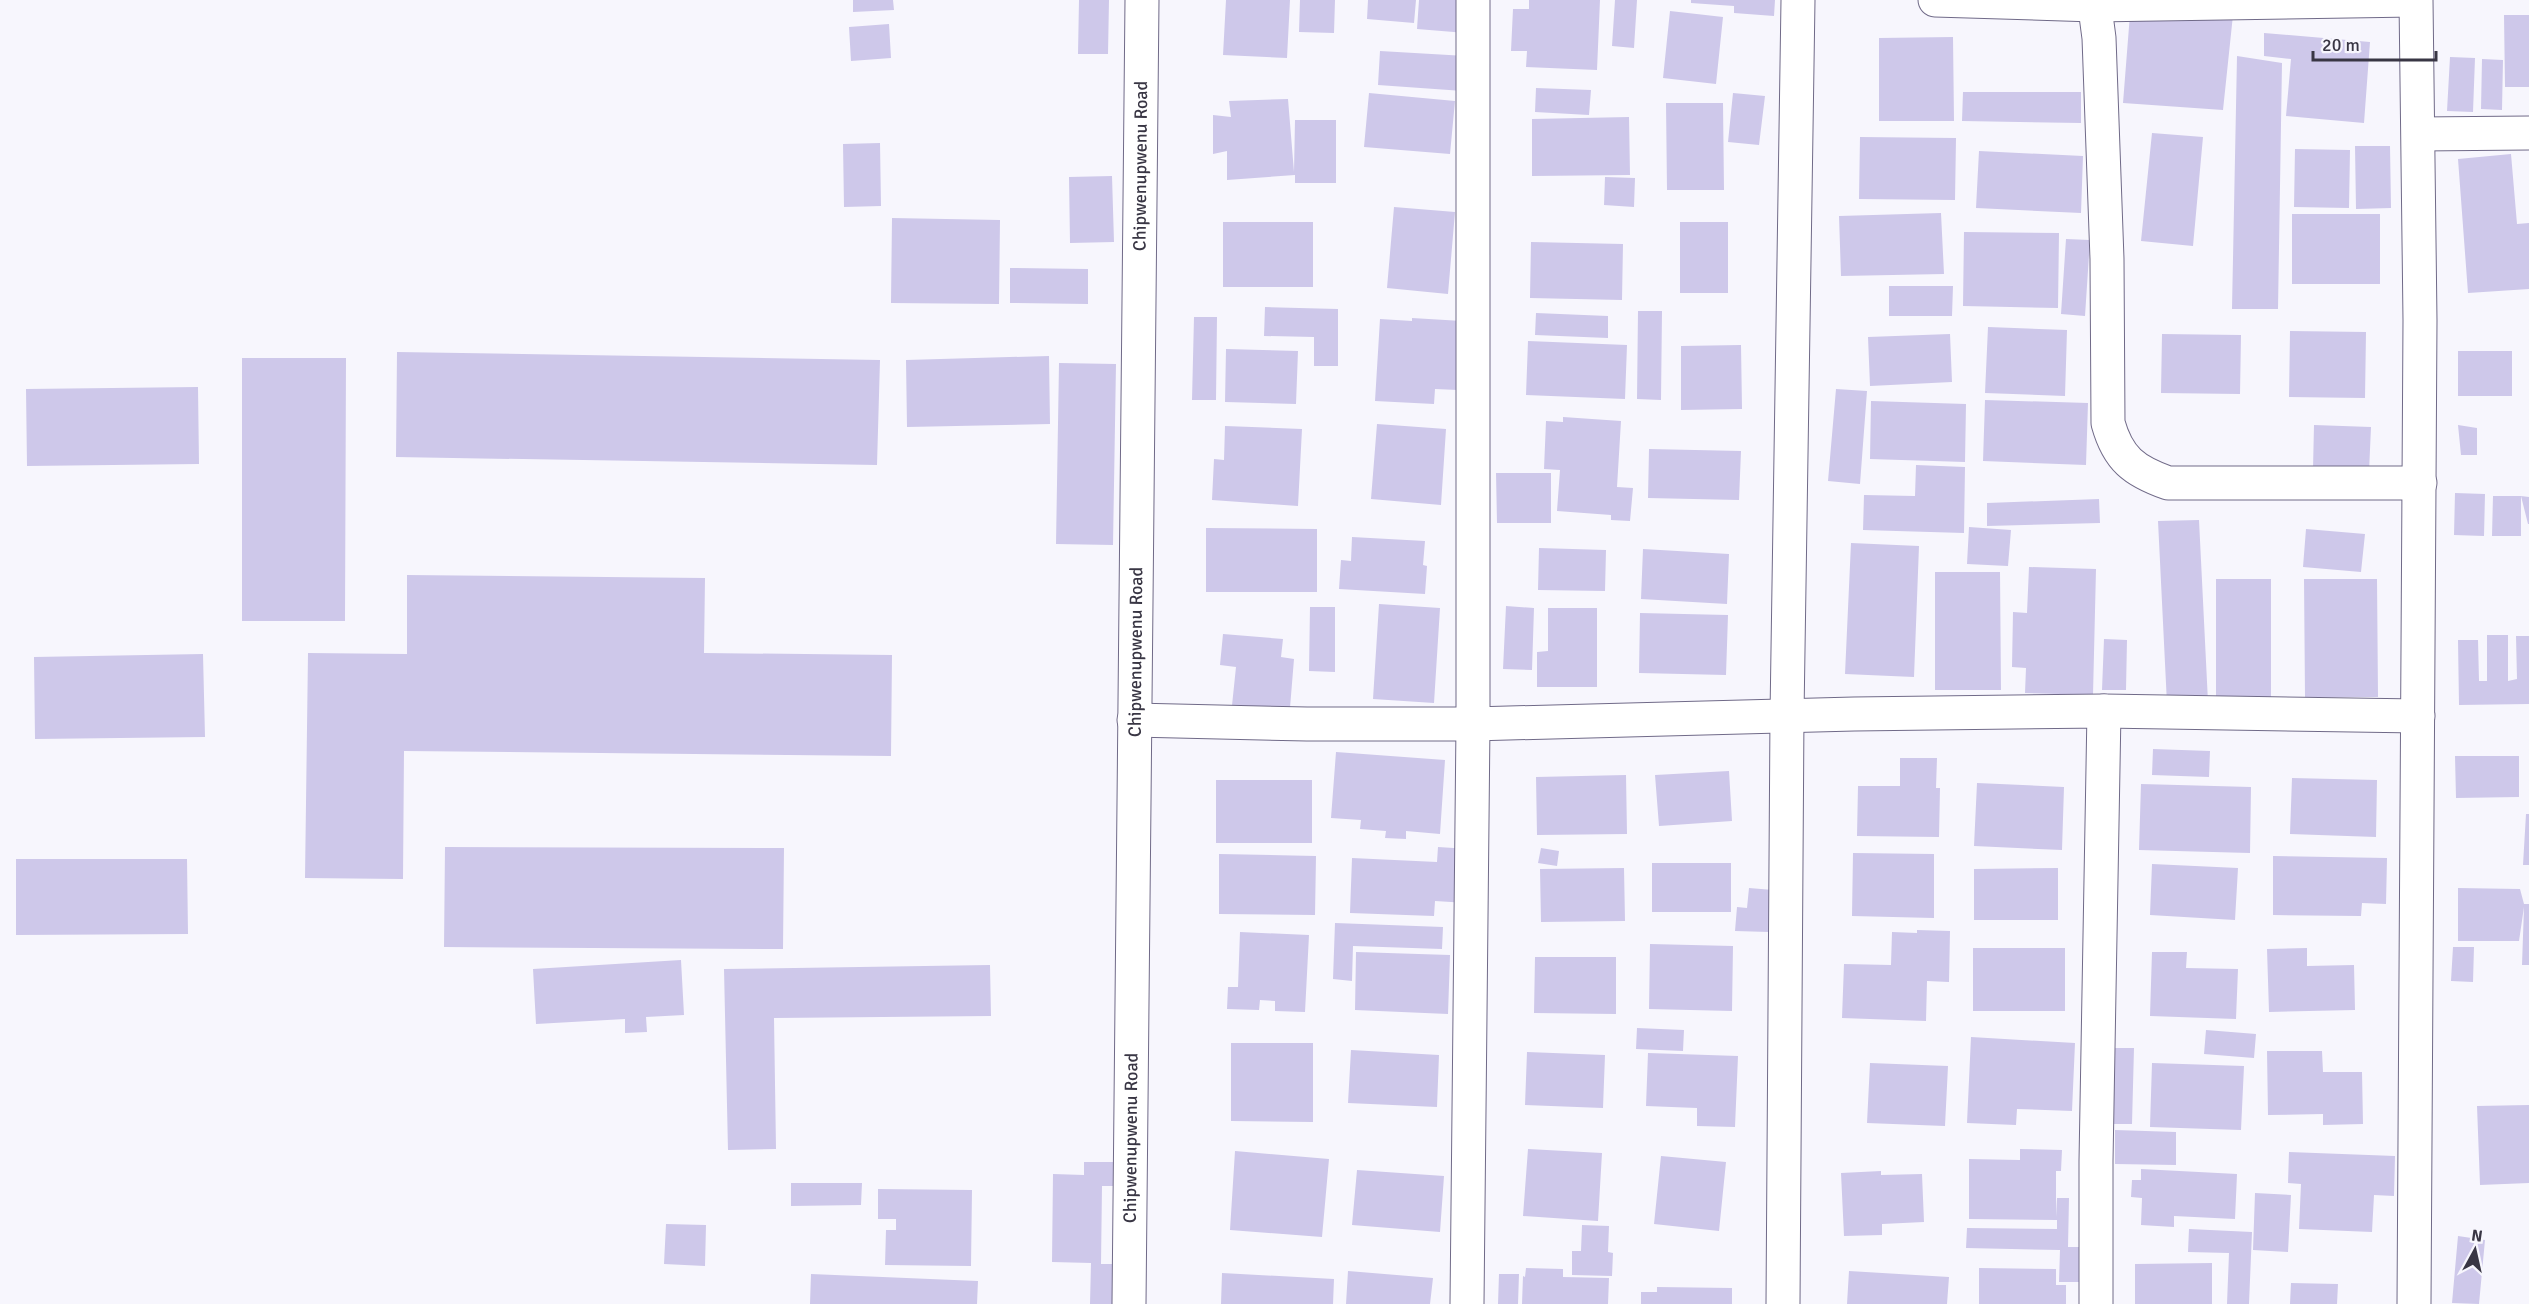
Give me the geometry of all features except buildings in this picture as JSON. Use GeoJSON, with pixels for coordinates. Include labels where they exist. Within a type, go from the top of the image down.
{"type":"FeatureCollection","features":[{"type":"Feature","properties":{"kind":"street","name":"Chipwenupwenu Road"},"geometry":{"type":"LineString","coordinates":[[1129,1304],[1142,0]]}},
{"type":"Feature","properties":{"kind":"street"},"geometry":{"type":"LineString","coordinates":[[1467,1304],[1473,724],[1473,0]]}},
{"type":"Feature","properties":{"kind":"street"},"geometry":{"type":"LineString","coordinates":[[1783,1304],[1787,715],[1798,0]]}},
{"type":"Feature","properties":{"kind":"street"},"geometry":{"type":"LineString","coordinates":[[1935,0],[2094,2],[2415,0],[2419,134],[2420,483],[2415,1304]]}},
{"type":"Feature","properties":{"kind":"street"},"geometry":{"type":"LineString","coordinates":[[2094,2],[2099,38],[2107,259],[2108,423],[2113,441],[2125,460],[2144,474],[2168,483],[2420,483]]}},
{"type":"Feature","properties":{"kind":"street"},"geometry":{"type":"LineString","coordinates":[[2419,134],[2529,133]]}},
{"type":"Feature","properties":{"kind":"street"},"geometry":{"type":"LineString","coordinates":[[1134,720],[1307,724],[1473,724],[1787,715],[2104,711],[2418,716]]}},
{"type":"Feature","properties":{"kind":"street"},"geometry":{"type":"LineString","coordinates":[[2096,1304],[2096,1149],[2104,711]]}}]}
